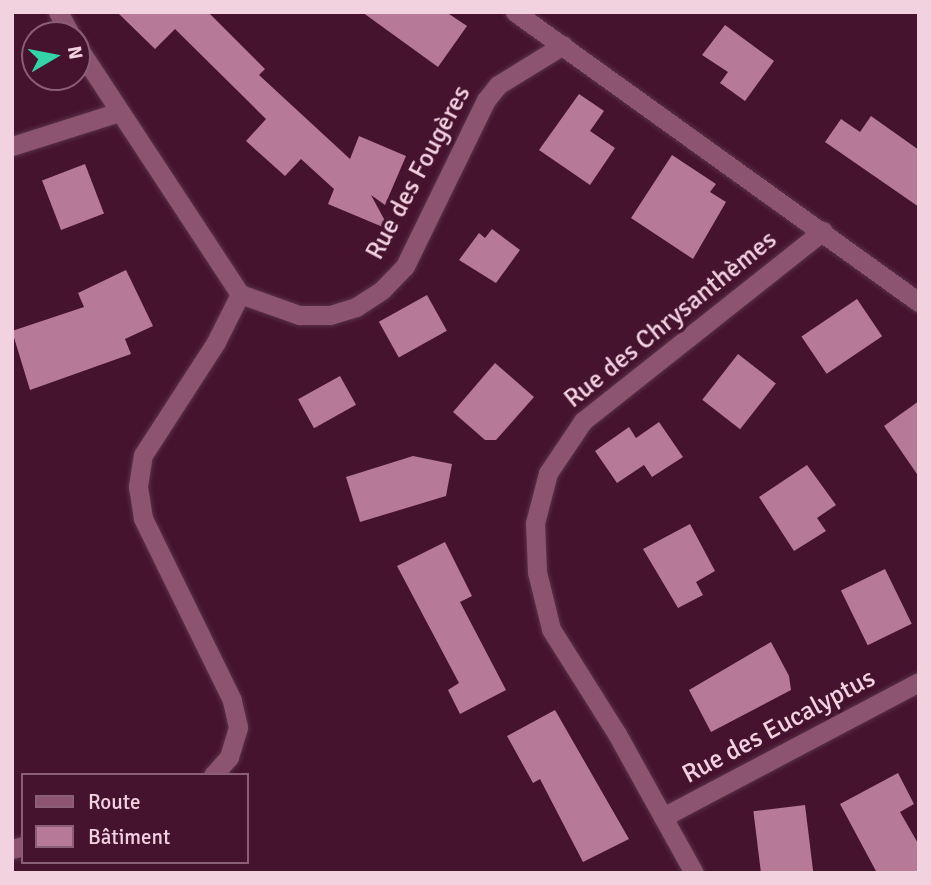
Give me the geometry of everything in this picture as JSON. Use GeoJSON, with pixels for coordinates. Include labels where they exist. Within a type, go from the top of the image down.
{"type":"FeatureCollection","features":[{"type":"Feature","properties":{"kind":"street","name":"Rue des Chrysanthèmes"},"geometry":{"type":"LineString","coordinates":[[515,12],[823,230],[919,302]]}},
{"type":"Feature","properties":{"kind":"street","name":"Rue des Fougères"},"geometry":{"type":"LineString","coordinates":[[240,294],[299,316],[330,315],[356,307],[382,290],[405,266],[486,100],[498,85],[563,45]]}},
{"type":"Feature","properties":{"kind":"street"},"geometry":{"type":"LineString","coordinates":[[91,68],[240,294],[216,342],[143,455],[138,486],[143,518],[232,700],[238,727],[229,757],[215,773]]}},
{"type":"Feature","properties":{"kind":"street"},"geometry":{"type":"LineString","coordinates":[[12,146],[119,112]]}},
{"type":"Feature","properties":{"kind":"street","name":"Rue des Chrysanthèmes"},"geometry":{"type":"LineString","coordinates":[[694,873],[551,629],[537,572],[535,523],[548,472],[583,421],[823,230]]}},
{"type":"Feature","properties":{"kind":"street","name":"Rue des Eucalyptus"},"geometry":{"type":"LineString","coordinates":[[663,817],[919,682]]}},
{"type":"Feature","properties":{"kind":"building"},"geometry":{"type":"Polygon","coordinates":[[[117,12],[208,12],[265,69],[259,75],[350,159],[359,136],[406,156],[385,205],[371,195],[390,230],[328,204],[334,189],[301,159],[285,176],[246,141],[266,119],[175,29],[155,49],[117,12]]]}},
{"type":"Feature","properties":{"kind":"building"},"geometry":{"type":"Polygon","coordinates":[[[362,12],[446,12],[467,26],[438,67],[362,12]]]}},
{"type":"Feature","properties":{"kind":"building"},"geometry":{"type":"Polygon","coordinates":[[[725,25],[774,61],[745,101],[720,83],[728,72],[702,55],[725,25]]]}},
{"type":"Feature","properties":{"kind":"building"},"geometry":{"type":"Polygon","coordinates":[[[579,94],[604,111],[590,131],[615,148],[590,185],[539,150],[579,94]]]}},
{"type":"Feature","properties":{"kind":"building"},"geometry":{"type":"Polygon","coordinates":[[[871,116],[919,150],[919,207],[825,142],[841,119],[860,132],[871,116]]]}},
{"type":"Feature","properties":{"kind":"building"},"geometry":{"type":"Polygon","coordinates":[[[672,155],[716,184],[710,192],[726,202],[693,259],[631,218],[672,155]]]}},
{"type":"Feature","properties":{"kind":"building"},"geometry":{"type":"Polygon","coordinates":[[[85,164],[104,213],[61,230],[42,180],[85,164]]]}},
{"type":"Feature","properties":{"kind":"building"},"geometry":{"type":"Polygon","coordinates":[[[492,229],[520,250],[496,283],[459,260],[479,233],[485,238],[492,229]]]}},
{"type":"Feature","properties":{"kind":"building"},"geometry":{"type":"Polygon","coordinates":[[[126,270],[153,326],[125,339],[131,354],[30,390],[12,331],[84,307],[78,293],[126,270]]]}},
{"type":"Feature","properties":{"kind":"building"},"geometry":{"type":"Polygon","coordinates":[[[427,295],[447,331],[399,358],[379,322],[427,295]]]}},
{"type":"Feature","properties":{"kind":"building"},"geometry":{"type":"Polygon","coordinates":[[[857,299],[882,336],[827,374],[801,336],[857,299]]]}},
{"type":"Feature","properties":{"kind":"building"},"geometry":{"type":"Polygon","coordinates":[[[738,354],[776,384],[740,429],[702,400],[738,354]]]}},
{"type":"Feature","properties":{"kind":"building"},"geometry":{"type":"Polygon","coordinates":[[[495,363],[534,397],[496,440],[485,440],[453,412],[495,363]]]}},
{"type":"Feature","properties":{"kind":"building"},"geometry":{"type":"Polygon","coordinates":[[[340,376],[356,405],[314,428],[298,399],[340,376]]]}},
{"type":"Feature","properties":{"kind":"building"},"geometry":{"type":"Polygon","coordinates":[[[919,401],[919,477],[884,426],[919,401]]]}},
{"type":"Feature","properties":{"kind":"building"},"geometry":{"type":"Polygon","coordinates":[[[659,422],[683,457],[652,477],[644,465],[617,483],[595,451],[629,427],[636,438],[659,422]]]}},
{"type":"Feature","properties":{"kind":"building"},"geometry":{"type":"Polygon","coordinates":[[[413,456],[452,464],[446,496],[360,522],[346,477],[413,456]]]}},
{"type":"Feature","properties":{"kind":"building"},"geometry":{"type":"Polygon","coordinates":[[[807,465],[836,505],[817,518],[826,531],[794,551],[759,497],[807,465]]]}},
{"type":"Feature","properties":{"kind":"building"},"geometry":{"type":"Polygon","coordinates":[[[690,524],[715,571],[696,582],[703,595],[678,608],[643,549],[690,524]]]}},
{"type":"Feature","properties":{"kind":"building"},"geometry":{"type":"Polygon","coordinates":[[[445,542],[472,596],[460,602],[506,690],[460,714],[448,690],[459,683],[397,566],[445,542]]]}},
{"type":"Feature","properties":{"kind":"building"},"geometry":{"type":"Polygon","coordinates":[[[885,569],[912,624],[868,645],[841,590],[885,569]]]}},
{"type":"Feature","properties":{"kind":"building"},"geometry":{"type":"Polygon","coordinates":[[[771,642],[789,676],[791,690],[711,732],[689,690],[771,642]]]}},
{"type":"Feature","properties":{"kind":"building"},"geometry":{"type":"Polygon","coordinates":[[[555,710],[629,839],[583,862],[540,779],[533,783],[507,736],[555,710]]]}},
{"type":"Feature","properties":{"kind":"building"},"geometry":{"type":"Polygon","coordinates":[[[898,773],[914,804],[900,812],[919,845],[919,873],[877,873],[840,804],[898,773]]]}},
{"type":"Feature","properties":{"kind":"building"},"geometry":{"type":"Polygon","coordinates":[[[805,805],[813,872],[761,873],[753,811],[805,805]]]}}]}
